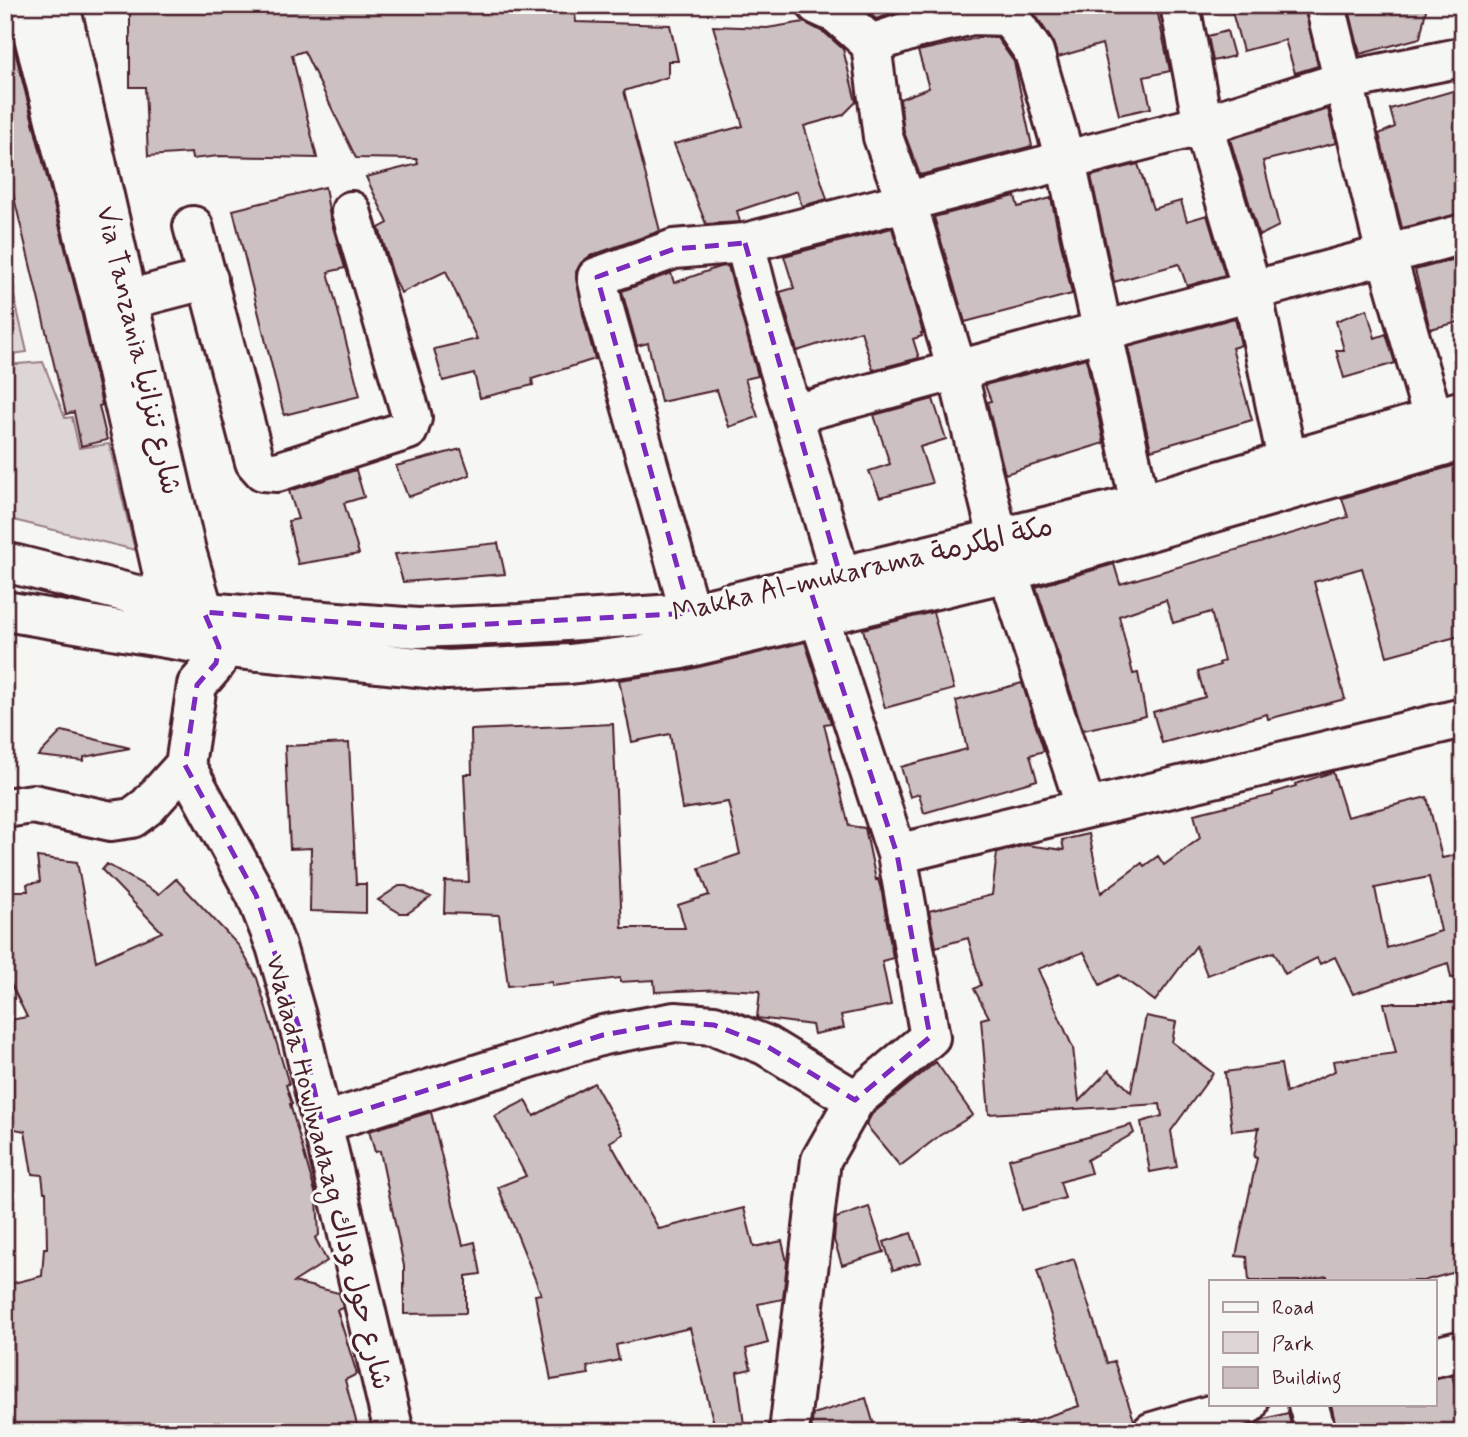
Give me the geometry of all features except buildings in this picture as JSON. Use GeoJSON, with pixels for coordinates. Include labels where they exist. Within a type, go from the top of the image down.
{"type":"FeatureCollection","features":[{"type":"Feature","properties":{"kind":"main road","name":"Via Tanzania شارع تنزانيا"},"geometry":{"type":"LineString","coordinates":[[26,5],[116,303],[186,551],[187,608],[178,641],[181,660],[197,685]]}},
{"type":"Feature","properties":{"kind":"main road","name":"Via Tanzania شارع تنزانيا"},"geometry":{"type":"LineString","coordinates":[[60,5],[116,303]]}},
{"type":"Feature","properties":{"kind":"main road"},"geometry":{"type":"LineString","coordinates":[[817,5],[837,14],[871,44],[883,138],[907,203],[957,370],[1003,554],[1086,808]]}},
{"type":"Feature","properties":{"kind":"main road"},"geometry":{"type":"LineString","coordinates":[[1180,5],[1203,125],[1252,290],[1287,460]]}},
{"type":"Feature","properties":{"kind":"main road"},"geometry":{"type":"LineString","coordinates":[[1325,5],[1386,254],[1448,414]]}},
{"type":"Feature","properties":{"kind":"main road"},"geometry":{"type":"LineString","coordinates":[[871,44],[922,27],[972,15],[1009,16],[1034,52],[1066,162],[1140,504]]}},
{"type":"Feature","properties":{"kind":"main road"},"geometry":{"type":"LineString","coordinates":[[690,613],[597,277],[674,249],[745,243],[1203,125],[1344,81],[1463,57]]}},
{"type":"Feature","properties":{"kind":"main road"},"geometry":{"type":"LineString","coordinates":[[192,226],[255,462],[263,471],[277,472],[408,430],[412,418],[351,211]]}},
{"type":"Feature","properties":{"kind":"main road"},"geometry":{"type":"LineString","coordinates":[[794,414],[1463,234]]}},
{"type":"Feature","properties":{"kind":"main road"},"geometry":{"type":"LineString","coordinates":[[745,243],[763,314],[794,414],[837,666],[897,854],[930,1037],[855,1100],[821,1160],[789,1432]]}},
{"type":"Feature","properties":{"kind":"main road"},"geometry":{"type":"LineString","coordinates":[[116,303],[208,279]]}},
{"type":"Feature","properties":{"kind":"main road","name":"Makka Al-mukarama مكة المكرمة"},"geometry":{"type":"LineString","coordinates":[[1003,554],[1140,504],[1448,414]]}},
{"type":"Feature","properties":{"kind":"main road","name":"Makka Al-mukarama مكة المكرمة"},"geometry":{"type":"LineString","coordinates":[[5,562],[187,608],[418,628],[690,613],[823,594],[1003,554],[1463,440]]}},
{"type":"Feature","properties":{"kind":"main road","name":"Makka Al-mukarama مكة المكرمة"},"geometry":{"type":"LineString","coordinates":[[5,611],[219,647],[447,670],[570,664],[677,650],[823,594]]}},
{"type":"Feature","properties":{"kind":"main road","name":"Via Tanzania شارع تنزانيا"},"geometry":{"type":"LineString","coordinates":[[187,608],[219,647]]}},
{"type":"Feature","properties":{"kind":"main road"},"geometry":{"type":"LineString","coordinates":[[5,808],[33,804],[111,821],[132,818],[148,806],[185,765],[197,685],[216,663],[219,647]]}},
{"type":"Feature","properties":{"kind":"main road"},"geometry":{"type":"LineString","coordinates":[[897,854],[1463,718]]}},
{"type":"Feature","properties":{"kind":"main road","name":"Wadada Howlwadaag شارع حول وداك"},"geometry":{"type":"LineString","coordinates":[[185,765],[257,895],[276,946],[298,1024],[394,1432]]}},
{"type":"Feature","properties":{"kind":"main road"},"geometry":{"type":"LineString","coordinates":[[322,1123],[603,1035],[675,1022],[714,1025],[765,1045],[855,1100]]}},
{"type":"Feature","properties":{"kind":"main road"},"geometry":{"type":"LineString","coordinates":[[1436,1357],[1463,1350]]}},
{"type":"Feature","properties":{"kind":"main road"},"geometry":{"type":"LineString","coordinates":[[1152,1432],[1241,1406]]}},
{"type":"Feature","properties":{"kind":"main road"},"geometry":{"type":"LineString","coordinates":[[1309,1406],[1316,1432]]}},
{"type":"Feature","properties":{"kind":"highlighted area"},"geometry":{"type":"Polygon","coordinates":[[[745,243],[841,578],[809,586],[897,854],[930,1037],[855,1100],[765,1045],[714,1025],[675,1022],[603,1035],[322,1123],[302,1037],[256,895],[185,765],[197,685],[216,663],[219,647],[204,612],[418,628],[690,613],[597,277],[674,249],[745,243]]]}},
{"type":"Feature","properties":{"kind":"green space"},"geometry":{"type":"Polygon","coordinates":[[[5,258],[27,352],[5,355],[5,258]]]}},
{"type":"Feature","properties":{"kind":"green space"},"geometry":{"type":"Polygon","coordinates":[[[43,362],[65,418],[72,417],[79,448],[109,444],[135,550],[5,518],[5,365],[43,362]]]}}]}
